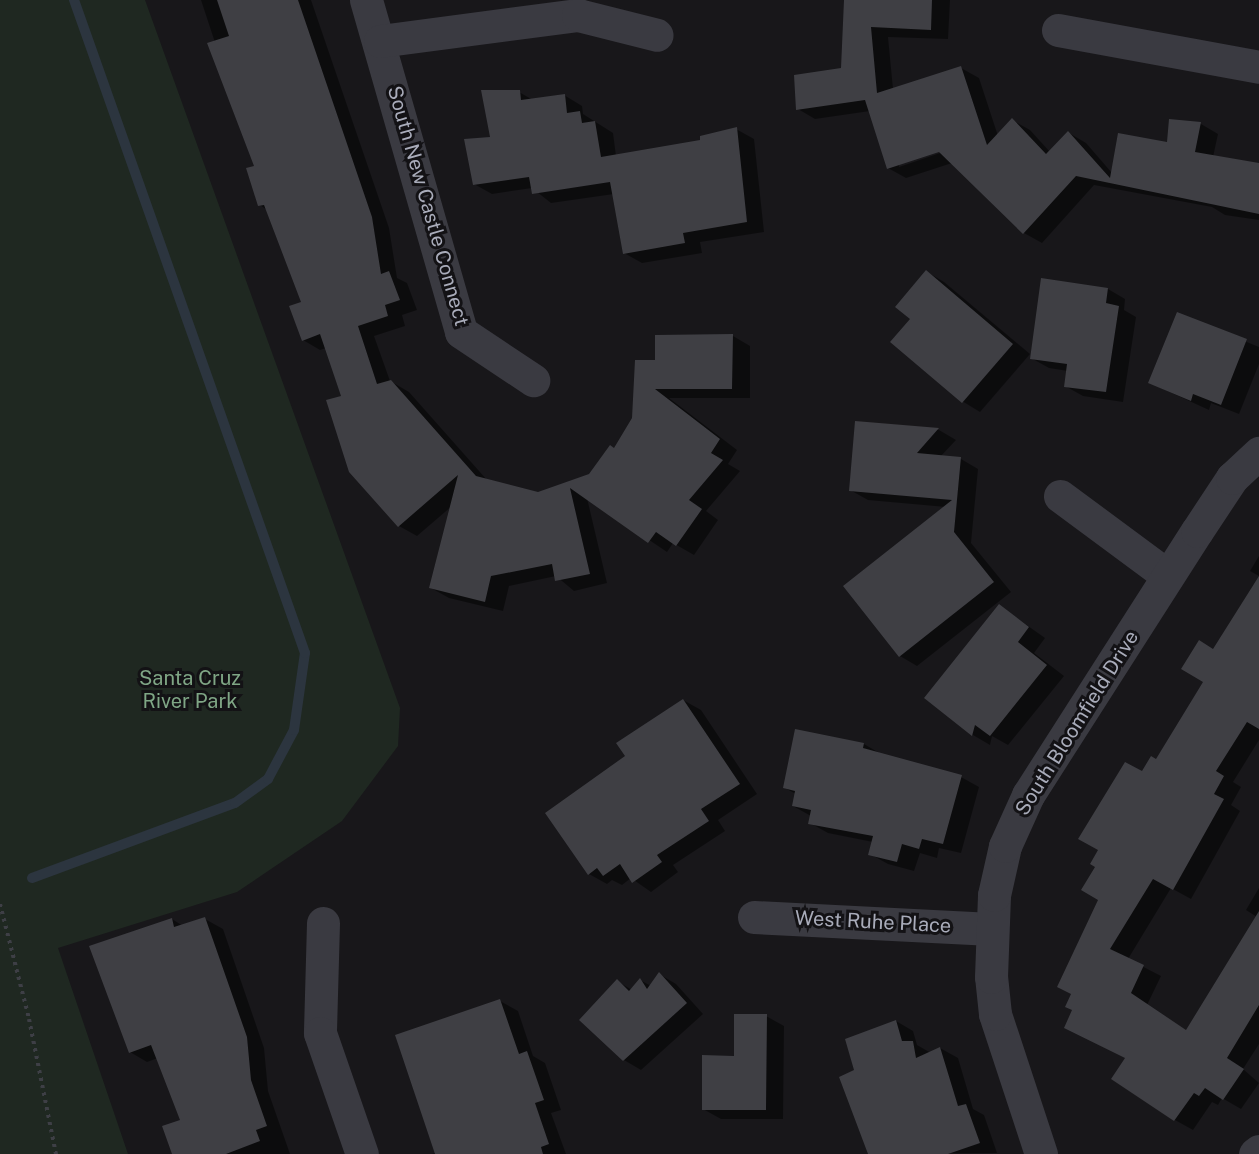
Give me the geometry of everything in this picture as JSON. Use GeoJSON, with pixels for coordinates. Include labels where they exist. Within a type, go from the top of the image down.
{"type":"FeatureCollection","features":[{"type":"Feature","properties":{"kind":"street","name":"South New Castle Connect"},"geometry":{"type":"LineString","coordinates":[[366,0],[380,41],[461,332],[533,380]]}},
{"type":"Feature","properties":{"kind":"street"},"geometry":{"type":"LineString","coordinates":[[380,41],[578,15],[657,34]]}},
{"type":"Feature","properties":{"kind":"street"},"geometry":{"type":"LineString","coordinates":[[1058,30],[1259,67]]}},
{"type":"Feature","properties":{"kind":"street","name":"South Bloomfield Drive"},"geometry":{"type":"LineString","coordinates":[[1041,1154],[995,1014],[992,929],[994,894],[1005,846],[1028,795],[1168,576],[1233,478],[1259,453]]}},
{"type":"Feature","properties":{"kind":"street"},"geometry":{"type":"LineString","coordinates":[[1060,496],[1168,576]]}},
{"type":"Feature","properties":{"kind":"street","name":"West Ruhe Place"},"geometry":{"type":"LineString","coordinates":[[754,917],[992,929]]}},
{"type":"Feature","properties":{"kind":"street"},"geometry":{"type":"LineString","coordinates":[[323,923],[320,1033],[362,1154]]}},
{"type":"Feature","properties":{"kind":"street"},"geometry":{"type":"LineString","coordinates":[[1255,1154],[1259,1151]]}},
{"type":"Feature","properties":{"kind":"path"},"geometry":{"type":"LineString","coordinates":[[0,904],[29,1019],[56,1154]]}},
{"type":"Feature","properties":{"kind":"green space","name":"Santa Cruz River Park"},"geometry":{"type":"Polygon","coordinates":[[[0,0],[145,0],[400,708],[398,746],[342,821],[237,892],[58,948],[128,1154],[0,1154],[0,0]]]}},
{"type":"Feature","properties":{"kind":"building"},"geometry":{"type":"Polygon","coordinates":[[[217,0],[298,0],[372,217],[381,274],[389,271],[400,300],[385,305],[388,316],[358,326],[377,384],[391,380],[476,476],[538,492],[589,474],[610,445],[614,448],[632,418],[635,360],[655,360],[655,335],[733,334],[732,389],[655,389],[720,439],[711,453],[723,460],[689,500],[702,509],[676,546],[656,532],[648,543],[570,488],[590,574],[555,581],[552,564],[491,576],[485,602],[429,588],[458,475],[398,527],[349,472],[326,400],[341,396],[320,334],[302,341],[289,306],[301,302],[264,205],[258,206],[246,168],[254,166],[207,43],[229,36],[217,0]]]}},
{"type":"Feature","properties":{"kind":"building"},"geometry":{"type":"Polygon","coordinates":[[[844,0],[932,0],[931,30],[871,27],[877,93],[961,66],[987,145],[1012,118],[1046,154],[1068,131],[1110,178],[1118,133],[1167,142],[1169,119],[1201,122],[1195,152],[1259,163],[1259,214],[1076,176],[1023,234],[939,152],[887,169],[865,100],[796,110],[794,75],[841,68],[844,0]]]}},
{"type":"Feature","properties":{"kind":"building"},"geometry":{"type":"Polygon","coordinates":[[[481,90],[520,90],[521,100],[565,94],[567,113],[580,111],[582,123],[595,121],[601,157],[700,140],[700,136],[737,127],[747,222],[683,233],[685,243],[623,254],[610,182],[532,194],[529,177],[473,185],[464,139],[490,137],[481,90]]]}},
{"type":"Feature","properties":{"kind":"building"},"geometry":{"type":"Polygon","coordinates":[[[926,270],[1013,344],[962,403],[890,342],[910,319],[895,307],[926,270]]]}},
{"type":"Feature","properties":{"kind":"building"},"geometry":{"type":"Polygon","coordinates":[[[1041,278],[1108,288],[1106,303],[1119,306],[1106,392],[1064,387],[1067,364],[1030,359],[1041,278]]]}},
{"type":"Feature","properties":{"kind":"building"},"geometry":{"type":"Polygon","coordinates":[[[1177,312],[1247,339],[1221,405],[1193,394],[1191,401],[1148,383],[1177,312]]]}},
{"type":"Feature","properties":{"kind":"building"},"geometry":{"type":"Polygon","coordinates":[[[855,421],[939,428],[917,453],[961,457],[954,532],[994,582],[899,657],[843,586],[952,500],[849,491],[855,421]]]}},
{"type":"Feature","properties":{"kind":"building"},"geometry":{"type":"Polygon","coordinates":[[[1259,576],[1259,729],[1247,722],[1216,771],[1224,776],[1214,794],[1224,799],[1173,890],[1153,879],[1110,949],[1144,965],[1131,993],[1186,1030],[1259,911],[1259,1005],[1227,1058],[1244,1069],[1223,1100],[1205,1088],[1199,1096],[1194,1093],[1174,1121],[1111,1079],[1125,1058],[1064,1028],[1072,1010],[1065,1007],[1071,994],[1057,987],[1098,900],[1081,890],[1095,867],[1090,864],[1098,850],[1078,839],[1125,762],[1142,771],[1151,756],[1156,759],[1203,682],[1181,669],[1199,640],[1213,649],[1259,576]]]}},
{"type":"Feature","properties":{"kind":"building"},"geometry":{"type":"Polygon","coordinates":[[[999,604],[1029,627],[1018,642],[1047,665],[990,736],[975,725],[972,736],[924,698],[999,604]]]}},
{"type":"Feature","properties":{"kind":"building"},"geometry":{"type":"Polygon","coordinates":[[[683,699],[740,784],[701,809],[709,821],[657,855],[662,862],[632,883],[620,864],[603,876],[597,868],[588,875],[545,813],[625,756],[616,743],[683,699]]]}},
{"type":"Feature","properties":{"kind":"building"},"geometry":{"type":"Polygon","coordinates":[[[795,729],[864,743],[863,748],[962,775],[943,844],[922,839],[919,849],[902,844],[897,862],[868,855],[873,836],[808,824],[811,810],[792,806],[795,791],[783,788],[795,729]]]}},
{"type":"Feature","properties":{"kind":"building"},"geometry":{"type":"Polygon","coordinates":[[[205,917],[247,1037],[251,1080],[267,1126],[256,1130],[260,1141],[226,1154],[172,1154],[162,1126],[180,1120],[151,1045],[129,1053],[89,946],[172,918],[174,927],[205,917]]]}},
{"type":"Feature","properties":{"kind":"building"},"geometry":{"type":"Polygon","coordinates":[[[659,972],[687,1003],[623,1061],[579,1020],[617,979],[629,991],[640,978],[647,989],[659,972]]]}},
{"type":"Feature","properties":{"kind":"building"},"geometry":{"type":"Polygon","coordinates":[[[500,999],[519,1054],[527,1051],[544,1100],[535,1103],[549,1144],[541,1147],[543,1154],[435,1154],[395,1035],[500,999]]]}},
{"type":"Feature","properties":{"kind":"building"},"geometry":{"type":"Polygon","coordinates":[[[734,1014],[767,1014],[766,1110],[702,1110],[702,1055],[734,1056],[734,1014]]]}},
{"type":"Feature","properties":{"kind":"building"},"geometry":{"type":"Polygon","coordinates":[[[896,1020],[902,1041],[913,1041],[916,1058],[940,1047],[958,1106],[966,1104],[980,1143],[948,1154],[868,1154],[839,1077],[854,1070],[845,1039],[896,1020]]]}},
{"type":"Feature","properties":{"kind":"waterway"},"geometry":{"type":"LineString","coordinates":[[32,878],[235,803],[268,779],[294,730],[305,653],[74,0]]}}]}
